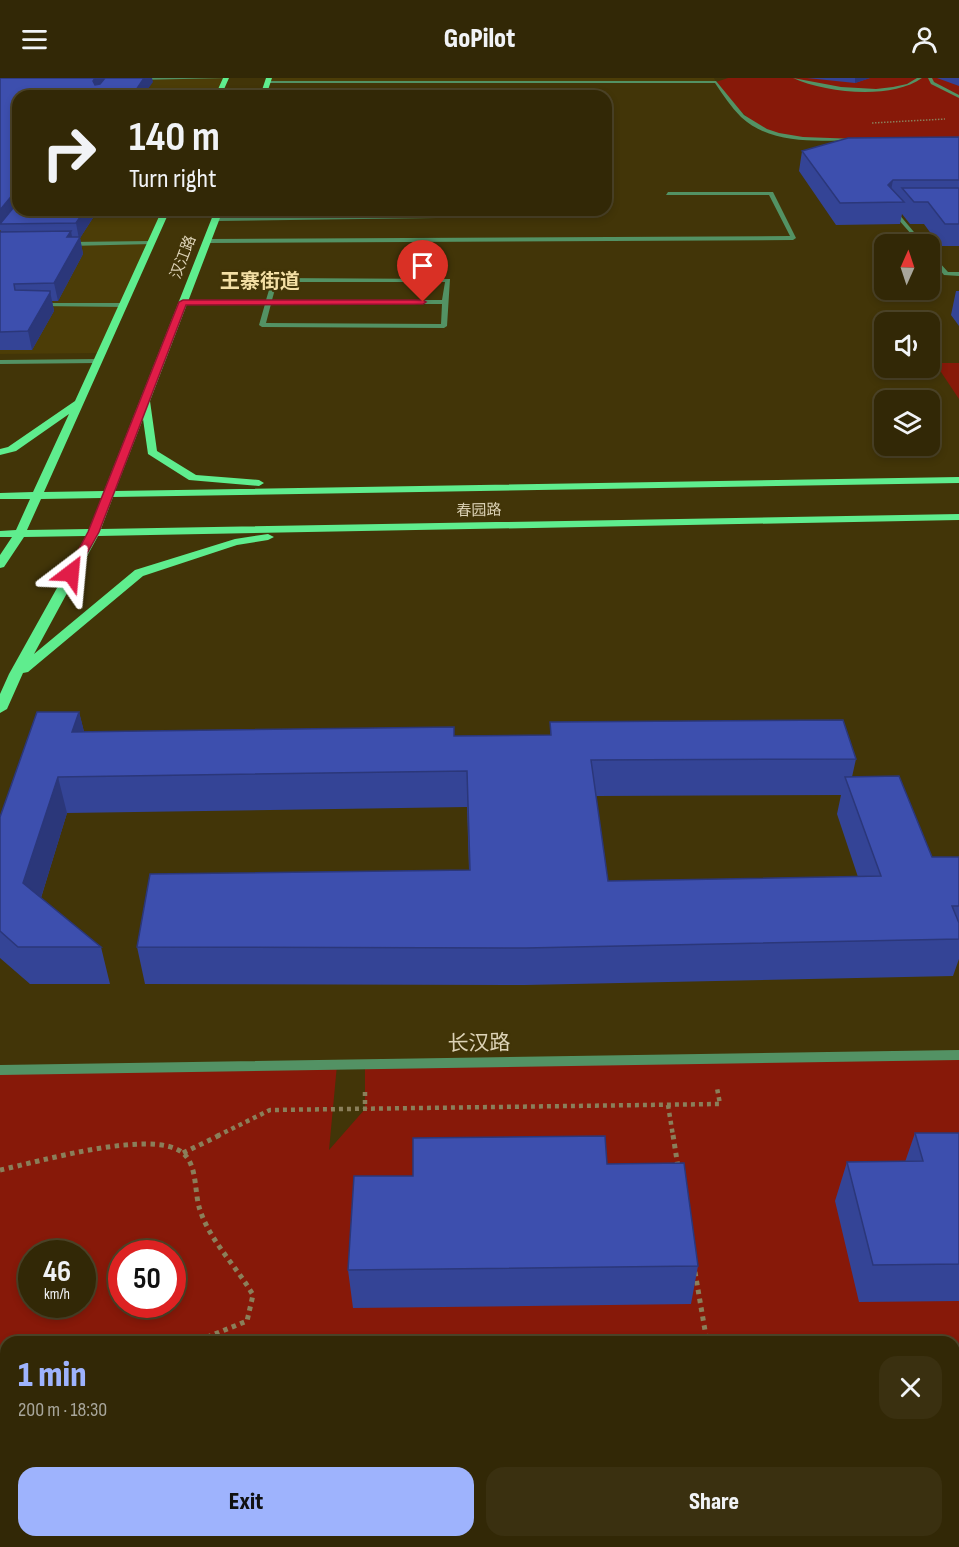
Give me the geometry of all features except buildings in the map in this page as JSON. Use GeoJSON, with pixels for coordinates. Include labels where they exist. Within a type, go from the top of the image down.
{"type":"FeatureCollection","features":[{"type":"Feature","properties":{"kind":"main road","name":"汉江路"},"geometry":{"type":"LineString","coordinates":[[0,564],[20,534],[163,216]]}},
{"type":"Feature","properties":{"kind":"main road","name":"汉江路"},"geometry":{"type":"LineString","coordinates":[[0,709],[16,674],[94,532],[216,216]]}},
{"type":"Feature","properties":{"kind":"main road"},"geometry":{"type":"LineString","coordinates":[[145,400],[152,452],[193,478],[358,490]]}},
{"type":"Feature","properties":{"kind":"main road"},"geometry":{"type":"LineString","coordinates":[[0,452],[12,449],[79,403]]}},
{"type":"Feature","properties":{"kind":"main road","name":"春园路"},"geometry":{"type":"LineString","coordinates":[[0,496],[959,480]]}},
{"type":"Feature","properties":{"kind":"main road","name":"春园路"},"geometry":{"type":"LineString","coordinates":[[0,534],[959,517]]}},
{"type":"Feature","properties":{"kind":"main road"},"geometry":{"type":"LineString","coordinates":[[16,674],[139,573],[235,542],[336,528]]}},
{"type":"Feature","properties":{"kind":"street"},"geometry":{"type":"LineString","coordinates":[[135,79],[226,78]]}},
{"type":"Feature","properties":{"kind":"street"},"geometry":{"type":"LineString","coordinates":[[795,78],[818,86],[867,89],[903,87],[920,78]]}},
{"type":"Feature","properties":{"kind":"street"},"geometry":{"type":"LineString","coordinates":[[930,78],[933,83],[959,97]]}},
{"type":"Feature","properties":{"kind":"street"},"geometry":{"type":"LineString","coordinates":[[269,80],[715,80],[739,111],[754,124],[779,135],[803,139],[863,139]]}},
{"type":"Feature","properties":{"kind":"street"},"geometry":{"type":"LineString","coordinates":[[207,241],[793,238],[771,193],[669,194]]}},
{"type":"Feature","properties":{"kind":"street"},"geometry":{"type":"LineString","coordinates":[[901,205],[889,205],[914,234]]}},
{"type":"Feature","properties":{"kind":"street"},"geometry":{"type":"LineString","coordinates":[[58,244],[151,243]]}},
{"type":"Feature","properties":{"kind":"street"},"geometry":{"type":"LineString","coordinates":[[940,266],[946,274],[959,274]]}},
{"type":"Feature","properties":{"kind":"street"},"geometry":{"type":"LineString","coordinates":[[275,280],[448,280],[444,302],[444,326],[262,325],[275,280]]}},
{"type":"Feature","properties":{"kind":"street"},"geometry":{"type":"LineString","coordinates":[[183,302],[444,302]]}},
{"type":"Feature","properties":{"kind":"street"},"geometry":{"type":"LineString","coordinates":[[33,305],[124,304]]}},
{"type":"Feature","properties":{"kind":"street"},"geometry":{"type":"LineString","coordinates":[[0,362],[98,361]]}},
{"type":"Feature","properties":{"kind":"street","name":"长汉路"},"geometry":{"type":"LineString","coordinates":[[0,1070],[959,1055]]}},
{"type":"Feature","properties":{"kind":"path"},"geometry":{"type":"LineString","coordinates":[[183,1153],[270,1110],[720,1104],[711,1059]]}},
{"type":"Feature","properties":{"kind":"path"},"geometry":{"type":"LineString","coordinates":[[669,1105],[679,1173]]}},
{"type":"Feature","properties":{"kind":"path"},"geometry":{"type":"LineString","coordinates":[[0,1170],[138,1142],[165,1143],[183,1153],[192,1168],[197,1201],[206,1230],[232,1260],[253,1295],[247,1321],[210,1336]]}},
{"type":"Feature","properties":{"kind":"path"},"geometry":{"type":"LineString","coordinates":[[694,1263],[706,1336]]}},
{"type":"Feature","properties":{"kind":"shaded area"},"geometry":{"type":"Polygon","coordinates":[[[0,78],[226,78],[221,90],[12,90],[12,216],[163,216],[101,353],[0,354],[0,78]]]}},
{"type":"Feature","properties":{"kind":"shaded area"},"geometry":{"type":"Polygon","coordinates":[[[269,78],[714,78],[716,82],[268,82],[269,78]]]}},
{"type":"Feature","properties":{"kind":"shaded area"},"geometry":{"type":"Polygon","coordinates":[[[728,78],[959,78],[959,138],[803,139],[787,136],[762,127],[744,114],[716,82],[728,78]]]}},
{"type":"Feature","properties":{"kind":"shaded area"},"geometry":{"type":"Polygon","coordinates":[[[940,363],[959,363],[959,399],[940,370],[940,363]]]}},
{"type":"Feature","properties":{"kind":"shaded area"},"geometry":{"type":"Polygon","coordinates":[[[959,1055],[959,1336],[0,1336],[0,1070],[337,1065],[329,1150],[365,1109],[365,1064],[959,1055]]]}},
{"type":"Feature","properties":{"kind":"district","name":"王寨街道"},"geometry":{"type":"Point","coordinates":[260,281]}},
{"type":"Feature","properties":{"kind":"route"},"geometry":{"type":"LineString","coordinates":[[71,573],[94,532],[183,302],[423,302]]}}]}
